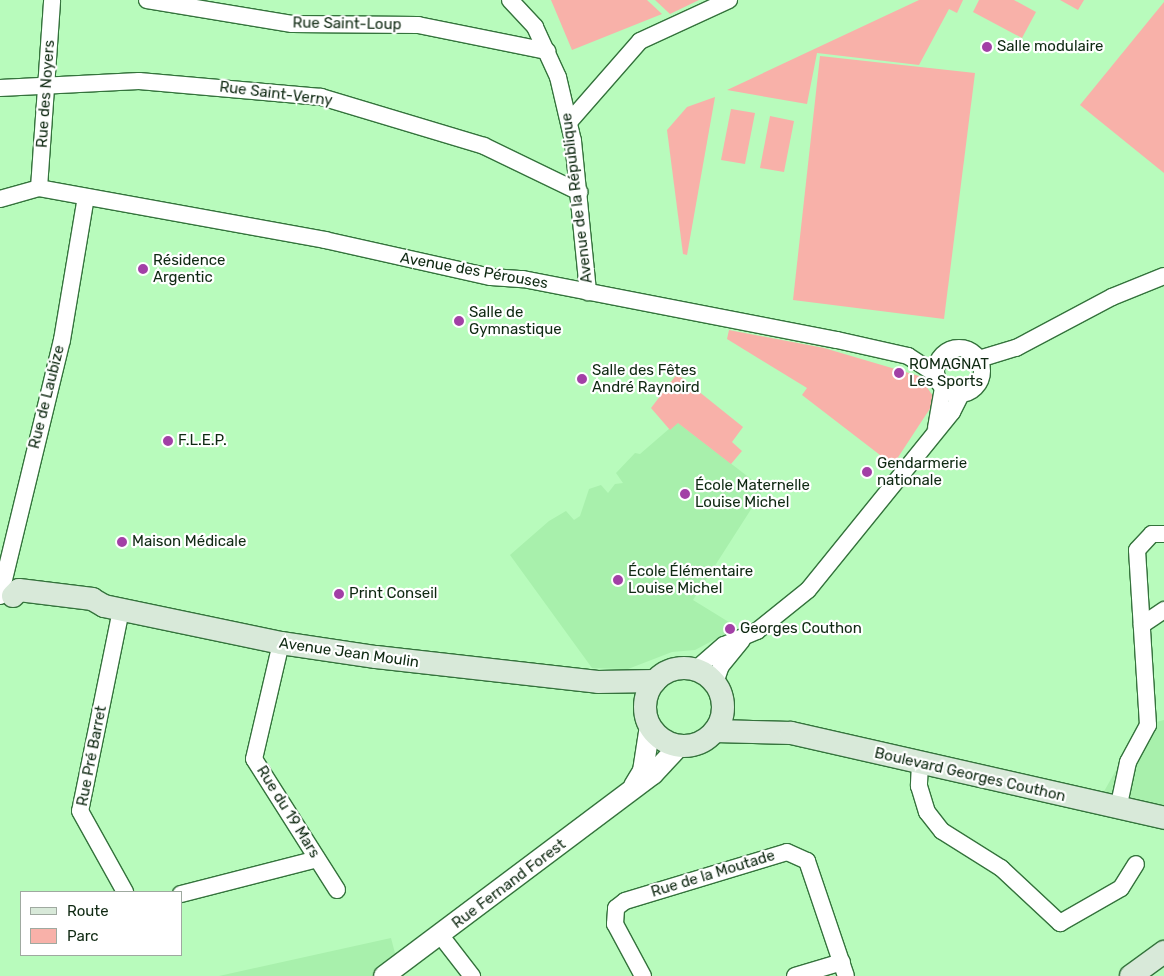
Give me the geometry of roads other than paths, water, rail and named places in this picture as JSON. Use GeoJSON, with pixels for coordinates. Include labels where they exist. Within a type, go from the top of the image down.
{"type":"FeatureCollection","features":[{"type":"Feature","properties":{"kind":"main road","name":"Avenue Jean Moulin"},"geometry":{"type":"LineString","coordinates":[[4,596],[19,590],[48,592],[92,599],[112,608],[281,643],[598,682],[655,681]]}},
{"type":"Feature","properties":{"kind":"main road"},"geometry":{"type":"LineString","coordinates":[[673,670],[695,670],[715,683],[723,707],[715,731],[693,745],[679,746],[663,739],[650,726],[645,704],[655,681],[673,670]]}},
{"type":"Feature","properties":{"kind":"main road","name":"Avenue Jean Moulin"},"geometry":{"type":"LineString","coordinates":[[598,682],[645,704]]}},
{"type":"Feature","properties":{"kind":"main road","name":"Boulevard Georges Couthon"},"geometry":{"type":"LineString","coordinates":[[723,707],[775,732]]}},
{"type":"Feature","properties":{"kind":"main road","name":"Boulevard Georges Couthon"},"geometry":{"type":"LineString","coordinates":[[715,731],[775,732],[1164,818]]}},
{"type":"Feature","properties":{"kind":"main road"},"geometry":{"type":"LineString","coordinates":[[1130,976],[1163,956]]}},
{"type":"Feature","properties":{"kind":"street","name":"Rue des Noyers"},"geometry":{"type":"LineString","coordinates":[[39,188],[52,0]]}},
{"type":"Feature","properties":{"kind":"street","name":"Rue Saint-Loup"},"geometry":{"type":"LineString","coordinates":[[147,0],[292,24],[418,25],[547,51]]}},
{"type":"Feature","properties":{"kind":"street","name":"Avenue de la République"},"geometry":{"type":"LineString","coordinates":[[510,0],[535,27],[547,51],[570,121],[579,192],[588,292]]}},
{"type":"Feature","properties":{"kind":"street"},"geometry":{"type":"LineString","coordinates":[[570,121],[640,41],[729,0]]}},
{"type":"Feature","properties":{"kind":"street","name":"Rue Saint-Verny"},"geometry":{"type":"LineString","coordinates":[[0,88],[47,88],[139,81],[321,97],[476,144],[579,192]]}},
{"type":"Feature","properties":{"kind":"street"},"geometry":{"type":"LineString","coordinates":[[0,198],[39,188]]}},
{"type":"Feature","properties":{"kind":"street","name":"Avenue des Pérouses"},"geometry":{"type":"LineString","coordinates":[[39,188],[588,292],[908,356],[944,354]]}},
{"type":"Feature","properties":{"kind":"street","name":"Rue de Laubize"},"geometry":{"type":"LineString","coordinates":[[4,596],[62,340],[86,197]]}},
{"type":"Feature","properties":{"kind":"street"},"geometry":{"type":"LineString","coordinates":[[979,359],[1016,348],[1112,296],[1164,276]]}},
{"type":"Feature","properties":{"kind":"street"},"geometry":{"type":"LineString","coordinates":[[715,683],[721,666],[742,640],[794,602],[821,576],[936,431],[961,394],[981,380],[1016,348]]}},
{"type":"Feature","properties":{"kind":"street"},"geometry":{"type":"LineString","coordinates":[[936,431],[944,354],[966,349],[979,359],[981,380]]}},
{"type":"Feature","properties":{"kind":"street","name":"Avenue des Pérouses"},"geometry":{"type":"LineString","coordinates":[[908,356],[940,381]]}},
{"type":"Feature","properties":{"kind":"street"},"geometry":{"type":"LineString","coordinates":[[940,381],[961,394]]}},
{"type":"Feature","properties":{"kind":"street"},"geometry":{"type":"LineString","coordinates":[[1118,809],[1128,762],[1148,725],[1138,550],[1152,534],[1164,534]]}},
{"type":"Feature","properties":{"kind":"street","name":"Rue Pré Barret"},"geometry":{"type":"LineString","coordinates":[[112,608],[80,812],[124,891]]}},
{"type":"Feature","properties":{"kind":"street"},"geometry":{"type":"LineString","coordinates":[[1142,625],[1164,610]]}},
{"type":"Feature","properties":{"kind":"street"},"geometry":{"type":"LineString","coordinates":[[695,670],[724,645],[742,640]]}},
{"type":"Feature","properties":{"kind":"street","name":"Rue du 19 Mars"},"geometry":{"type":"LineString","coordinates":[[281,643],[254,759],[337,890]]}},
{"type":"Feature","properties":{"kind":"street","name":"Rue Fernand Forest"},"geometry":{"type":"LineString","coordinates":[[632,790],[643,771],[650,726]]}},
{"type":"Feature","properties":{"kind":"street","name":"Rue Fernand Forest"},"geometry":{"type":"LineString","coordinates":[[384,976],[441,936],[632,790],[679,746]]}},
{"type":"Feature","properties":{"kind":"street"},"geometry":{"type":"LineString","coordinates":[[920,764],[919,786],[927,812],[942,831],[1001,868],[1060,924],[1121,888],[1136,864]]}},
{"type":"Feature","properties":{"kind":"street","name":"Rue de la Moutade"},"geometry":{"type":"LineString","coordinates":[[643,976],[615,924],[616,908],[625,901],[787,852],[807,861],[844,969],[795,976]]}},
{"type":"Feature","properties":{"kind":"street"},"geometry":{"type":"LineString","coordinates":[[182,894],[317,859]]}},
{"type":"Feature","properties":{"kind":"street"},"geometry":{"type":"LineString","coordinates":[[441,936],[472,976]]}},
{"type":"Feature","properties":{"kind":"place","name":"Salle modulaire"},"geometry":{"type":"Point","coordinates":[987,47]}},
{"type":"Feature","properties":{"kind":"place","name":"Résidence Argentic"},"geometry":{"type":"Point","coordinates":[143,269]}},
{"type":"Feature","properties":{"kind":"place","name":"Salle de Gymnastique"},"geometry":{"type":"Point","coordinates":[459,321]}},
{"type":"Feature","properties":{"kind":"place","name":"ROMAGNAT Les Sports"},"geometry":{"type":"Point","coordinates":[899,373]}},
{"type":"Feature","properties":{"kind":"place","name":"Salle des Fêtes André Raynoird"},"geometry":{"type":"Point","coordinates":[582,379]}},
{"type":"Feature","properties":{"kind":"place","name":"F.L.E.P."},"geometry":{"type":"Point","coordinates":[168,441]}},
{"type":"Feature","properties":{"kind":"place","name":"Gendarmerie nationale"},"geometry":{"type":"Point","coordinates":[867,472]}},
{"type":"Feature","properties":{"kind":"place","name":"École Maternelle Louise Michel"},"geometry":{"type":"Point","coordinates":[685,494]}},
{"type":"Feature","properties":{"kind":"place","name":"Maison Médicale"},"geometry":{"type":"Point","coordinates":[122,542]}},
{"type":"Feature","properties":{"kind":"place","name":"École Élémentaire Louise Michel"},"geometry":{"type":"Point","coordinates":[618,580]}},
{"type":"Feature","properties":{"kind":"place","name":"Print Conseil"},"geometry":{"type":"Point","coordinates":[339,594]}},
{"type":"Feature","properties":{"kind":"place","name":"Georges Couthon"},"geometry":{"type":"Point","coordinates":[730,629]}}]}
